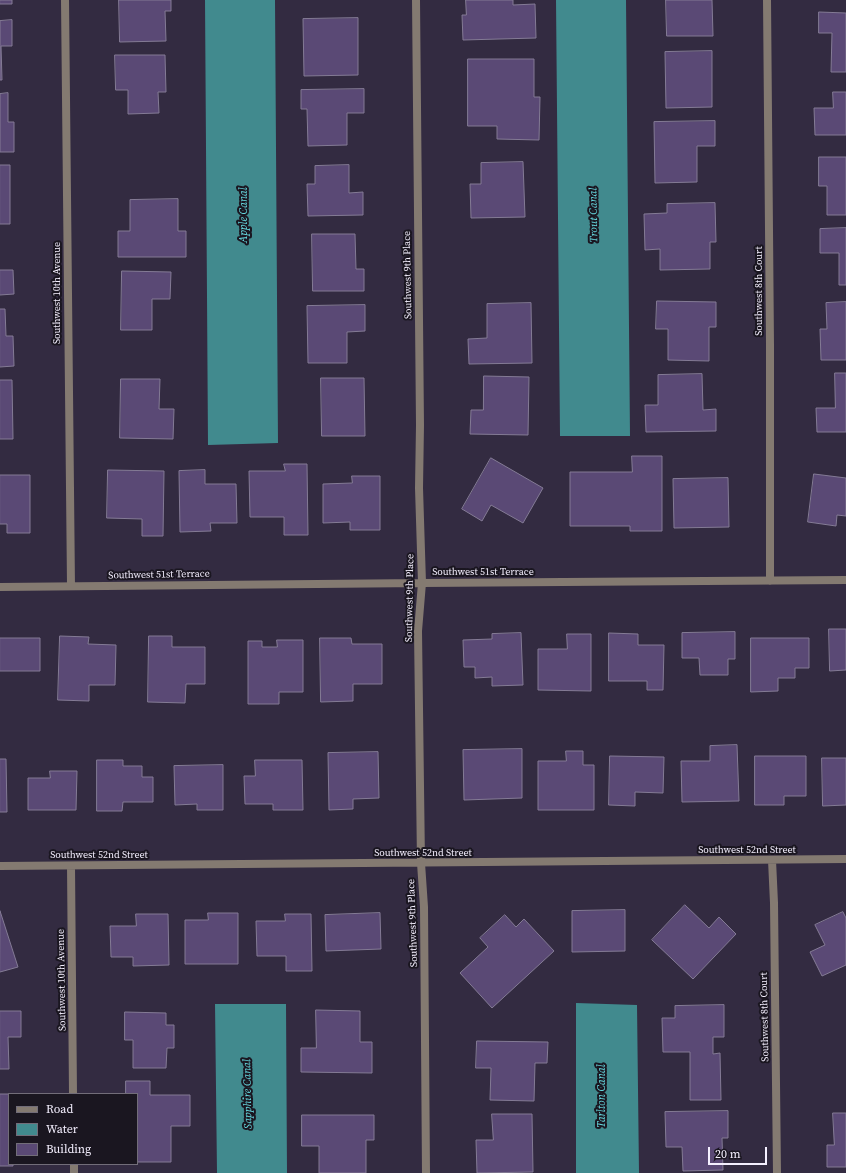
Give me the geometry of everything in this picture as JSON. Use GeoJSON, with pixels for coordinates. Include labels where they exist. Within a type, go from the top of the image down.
{"type":"FeatureCollection","features":[{"type":"Feature","properties":{"kind":"street","name":"Southwest 10th Avenue"},"geometry":{"type":"LineString","coordinates":[[65,0],[71,586]]}},
{"type":"Feature","properties":{"kind":"street","name":"Southwest 9th Place"},"geometry":{"type":"LineString","coordinates":[[416,0],[420,425],[419,488],[422,583],[418,631],[421,862],[424,907],[426,1173]]}},
{"type":"Feature","properties":{"kind":"street","name":"Southwest 8th Court"},"geometry":{"type":"LineString","coordinates":[[767,0],[770,336],[770,581]]}},
{"type":"Feature","properties":{"kind":"street","name":"Southwest 51st Terrace"},"geometry":{"type":"LineString","coordinates":[[0,587],[846,580]]}},
{"type":"Feature","properties":{"kind":"street","name":"Southwest 52nd Street"},"geometry":{"type":"LineString","coordinates":[[0,866],[846,859]]}},
{"type":"Feature","properties":{"kind":"street","name":"Southwest 8th Court"},"geometry":{"type":"LineString","coordinates":[[772,860],[774,903],[777,1173]]}},
{"type":"Feature","properties":{"kind":"street","name":"Southwest 10th Avenue"},"geometry":{"type":"LineString","coordinates":[[71,866],[73,1093]]}},
{"type":"Feature","properties":{"kind":"water","name":"Apple Canal"},"geometry":{"type":"Polygon","coordinates":[[[205,0],[275,0],[278,443],[208,445],[205,0]]]}},
{"type":"Feature","properties":{"kind":"water","name":"Trout Canal"},"geometry":{"type":"Polygon","coordinates":[[[556,0],[626,0],[630,436],[560,436],[556,0]]]}},
{"type":"Feature","properties":{"kind":"water","name":"Tarlton Canal"},"geometry":{"type":"Polygon","coordinates":[[[576,1003],[637,1005],[639,1173],[576,1173],[576,1003]]]}},
{"type":"Feature","properties":{"kind":"water","name":"Sapphire Canal"},"geometry":{"type":"Polygon","coordinates":[[[215,1004],[286,1004],[287,1173],[217,1173],[215,1004]]]}},
{"type":"Feature","properties":{"kind":"building"},"geometry":{"type":"Polygon","coordinates":[[[0,0],[12,0],[12,4],[0,4],[0,0]]]}},
{"type":"Feature","properties":{"kind":"building"},"geometry":{"type":"Polygon","coordinates":[[[119,0],[171,0],[171,11],[165,11],[166,41],[120,42],[119,0]]]}},
{"type":"Feature","properties":{"kind":"building"},"geometry":{"type":"Polygon","coordinates":[[[466,0],[513,0],[513,5],[535,4],[536,38],[463,40],[462,15],[466,15],[466,0]]]}},
{"type":"Feature","properties":{"kind":"building"},"geometry":{"type":"Polygon","coordinates":[[[666,0],[712,0],[713,36],[667,36],[666,0]]]}},
{"type":"Feature","properties":{"kind":"building"},"geometry":{"type":"Polygon","coordinates":[[[819,12],[846,13],[846,72],[831,72],[832,33],[819,33],[819,12]]]}},
{"type":"Feature","properties":{"kind":"building"},"geometry":{"type":"Polygon","coordinates":[[[358,18],[358,75],[304,76],[303,19],[358,18]]]}},
{"type":"Feature","properties":{"kind":"building"},"geometry":{"type":"Polygon","coordinates":[[[12,20],[12,46],[1,46],[2,80],[0,80],[0,21],[12,20]]]}},
{"type":"Feature","properties":{"kind":"building"},"geometry":{"type":"Polygon","coordinates":[[[712,51],[712,107],[666,108],[665,52],[712,51]]]}},
{"type":"Feature","properties":{"kind":"building"},"geometry":{"type":"Polygon","coordinates":[[[115,55],[165,55],[166,92],[158,92],[159,113],[128,114],[128,90],[116,90],[115,55]]]}},
{"type":"Feature","properties":{"kind":"building"},"geometry":{"type":"Polygon","coordinates":[[[468,59],[534,59],[534,97],[540,97],[539,140],[497,139],[497,126],[468,126],[468,59]]]}},
{"type":"Feature","properties":{"kind":"building"},"geometry":{"type":"Polygon","coordinates":[[[364,89],[364,113],[347,113],[347,145],[308,146],[307,109],[301,109],[301,90],[364,89]]]}},
{"type":"Feature","properties":{"kind":"building"},"geometry":{"type":"Polygon","coordinates":[[[833,92],[846,92],[846,135],[815,135],[814,108],[833,108],[833,92]]]}},
{"type":"Feature","properties":{"kind":"building"},"geometry":{"type":"Polygon","coordinates":[[[8,93],[8,122],[14,122],[14,152],[0,152],[0,94],[8,93]]]}},
{"type":"Feature","properties":{"kind":"building"},"geometry":{"type":"Polygon","coordinates":[[[715,121],[715,146],[697,146],[697,182],[655,183],[654,122],[715,121]]]}},
{"type":"Feature","properties":{"kind":"building"},"geometry":{"type":"Polygon","coordinates":[[[819,157],[846,157],[846,215],[827,215],[827,186],[819,186],[819,157]]]}},
{"type":"Feature","properties":{"kind":"building"},"geometry":{"type":"Polygon","coordinates":[[[523,162],[525,217],[471,218],[470,184],[481,184],[481,163],[523,162]]]}},
{"type":"Feature","properties":{"kind":"building"},"geometry":{"type":"Polygon","coordinates":[[[0,165],[10,165],[10,224],[0,224],[0,165]]]}},
{"type":"Feature","properties":{"kind":"building"},"geometry":{"type":"Polygon","coordinates":[[[349,165],[349,193],[363,192],[363,215],[308,216],[307,184],[315,184],[315,166],[349,165]]]}},
{"type":"Feature","properties":{"kind":"building"},"geometry":{"type":"Polygon","coordinates":[[[178,199],[178,231],[186,231],[186,257],[118,257],[118,231],[130,231],[130,200],[178,199]]]}},
{"type":"Feature","properties":{"kind":"building"},"geometry":{"type":"Polygon","coordinates":[[[715,203],[716,242],[710,242],[710,269],[660,270],[660,249],[645,250],[644,214],[667,213],[667,204],[715,203]]]}},
{"type":"Feature","properties":{"kind":"building"},"geometry":{"type":"Polygon","coordinates":[[[846,228],[846,285],[839,285],[839,253],[820,253],[820,229],[846,228]]]}},
{"type":"Feature","properties":{"kind":"building"},"geometry":{"type":"Polygon","coordinates":[[[312,234],[355,234],[356,269],[364,269],[364,291],[313,291],[312,234]]]}},
{"type":"Feature","properties":{"kind":"building"},"geometry":{"type":"Polygon","coordinates":[[[0,270],[13,270],[14,294],[0,295],[0,270]]]}},
{"type":"Feature","properties":{"kind":"building"},"geometry":{"type":"Polygon","coordinates":[[[122,271],[171,272],[170,299],[152,299],[152,330],[121,330],[122,271]]]}},
{"type":"Feature","properties":{"kind":"building"},"geometry":{"type":"Polygon","coordinates":[[[657,301],[716,302],[716,327],[709,327],[709,361],[668,360],[668,329],[656,329],[657,301]]]}},
{"type":"Feature","properties":{"kind":"building"},"geometry":{"type":"Polygon","coordinates":[[[846,302],[846,360],[821,360],[820,329],[827,329],[826,303],[846,302]]]}},
{"type":"Feature","properties":{"kind":"building"},"geometry":{"type":"Polygon","coordinates":[[[531,303],[532,363],[469,364],[468,339],[487,338],[487,304],[531,303]]]}},
{"type":"Feature","properties":{"kind":"building"},"geometry":{"type":"Polygon","coordinates":[[[365,305],[365,331],[347,332],[347,363],[308,363],[307,306],[365,305]]]}},
{"type":"Feature","properties":{"kind":"building"},"geometry":{"type":"Polygon","coordinates":[[[0,309],[5,309],[6,336],[13,336],[14,366],[0,367],[0,309]]]}},
{"type":"Feature","properties":{"kind":"building"},"geometry":{"type":"Polygon","coordinates":[[[835,373],[846,373],[846,432],[817,432],[816,408],[835,408],[835,373]]]}},
{"type":"Feature","properties":{"kind":"building"},"geometry":{"type":"Polygon","coordinates":[[[702,374],[703,410],[716,409],[716,431],[646,432],[645,405],[658,405],[658,375],[702,374]]]}},
{"type":"Feature","properties":{"kind":"building"},"geometry":{"type":"Polygon","coordinates":[[[484,376],[529,377],[528,435],[470,434],[471,410],[483,410],[484,376]]]}},
{"type":"Feature","properties":{"kind":"building"},"geometry":{"type":"Polygon","coordinates":[[[321,378],[364,378],[365,436],[322,436],[321,378]]]}},
{"type":"Feature","properties":{"kind":"building"},"geometry":{"type":"Polygon","coordinates":[[[121,379],[160,379],[159,409],[174,409],[173,439],[120,438],[121,379]]]}},
{"type":"Feature","properties":{"kind":"building"},"geometry":{"type":"Polygon","coordinates":[[[0,380],[12,380],[13,439],[0,439],[0,380]]]}},
{"type":"Feature","properties":{"kind":"building"},"geometry":{"type":"Polygon","coordinates":[[[632,456],[662,456],[662,531],[630,531],[630,526],[570,526],[570,472],[632,472],[632,456]]]}},
{"type":"Feature","properties":{"kind":"building"},"geometry":{"type":"Polygon","coordinates":[[[491,458],[543,488],[523,523],[491,505],[482,521],[462,509],[491,458]]]}},
{"type":"Feature","properties":{"kind":"building"},"geometry":{"type":"Polygon","coordinates":[[[284,464],[307,464],[308,535],[284,535],[284,517],[250,517],[249,471],[285,471],[284,464]]]}},
{"type":"Feature","properties":{"kind":"building"},"geometry":{"type":"Polygon","coordinates":[[[108,470],[164,471],[163,536],[142,536],[142,519],[107,518],[108,470]]]}},
{"type":"Feature","properties":{"kind":"building"},"geometry":{"type":"Polygon","coordinates":[[[205,470],[205,484],[236,484],[237,523],[210,523],[211,531],[180,532],[179,471],[205,470]]]}},
{"type":"Feature","properties":{"kind":"building"},"geometry":{"type":"Polygon","coordinates":[[[814,474],[846,478],[846,516],[837,515],[836,526],[808,522],[814,474]]]}},
{"type":"Feature","properties":{"kind":"building"},"geometry":{"type":"Polygon","coordinates":[[[0,475],[30,475],[30,533],[7,533],[7,524],[0,524],[0,475]]]}},
{"type":"Feature","properties":{"kind":"building"},"geometry":{"type":"Polygon","coordinates":[[[352,476],[380,476],[380,530],[350,530],[350,522],[323,523],[323,484],[352,483],[352,476]]]}},
{"type":"Feature","properties":{"kind":"building"},"geometry":{"type":"Polygon","coordinates":[[[728,478],[729,527],[674,528],[673,479],[728,478]]]}},
{"type":"Feature","properties":{"kind":"building"},"geometry":{"type":"Polygon","coordinates":[[[829,629],[846,629],[846,670],[830,671],[829,629]]]}},
{"type":"Feature","properties":{"kind":"building"},"geometry":{"type":"Polygon","coordinates":[[[735,632],[735,659],[728,659],[728,675],[700,675],[699,658],[682,658],[682,633],[735,632]]]}},
{"type":"Feature","properties":{"kind":"building"},"geometry":{"type":"Polygon","coordinates":[[[521,633],[523,685],[492,686],[492,677],[475,678],[475,667],[464,667],[463,640],[492,639],[492,634],[521,633]]]}},
{"type":"Feature","properties":{"kind":"building"},"geometry":{"type":"Polygon","coordinates":[[[609,633],[638,634],[638,645],[664,645],[663,690],[647,690],[647,681],[609,681],[609,633]]]}},
{"type":"Feature","properties":{"kind":"building"},"geometry":{"type":"Polygon","coordinates":[[[567,634],[591,634],[591,691],[538,690],[538,649],[567,649],[567,634]]]}},
{"type":"Feature","properties":{"kind":"building"},"geometry":{"type":"Polygon","coordinates":[[[60,636],[89,637],[88,644],[116,645],[115,685],[89,685],[89,701],[58,700],[60,636]]]}},
{"type":"Feature","properties":{"kind":"building"},"geometry":{"type":"Polygon","coordinates":[[[149,636],[172,636],[172,647],[205,647],[205,684],[186,684],[185,703],[148,702],[149,636]]]}},
{"type":"Feature","properties":{"kind":"building"},"geometry":{"type":"Polygon","coordinates":[[[0,638],[40,638],[40,671],[0,671],[0,638]]]}},
{"type":"Feature","properties":{"kind":"building"},"geometry":{"type":"Polygon","coordinates":[[[320,638],[351,638],[352,644],[382,644],[382,684],[353,684],[353,701],[321,702],[320,638]]]}},
{"type":"Feature","properties":{"kind":"building"},"geometry":{"type":"Polygon","coordinates":[[[751,638],[809,638],[809,668],[795,668],[795,678],[778,678],[778,691],[751,692],[751,638]]]}},
{"type":"Feature","properties":{"kind":"building"},"geometry":{"type":"Polygon","coordinates":[[[277,640],[303,640],[303,692],[279,692],[279,704],[248,704],[248,641],[262,641],[262,647],[277,647],[277,640]]]}},
{"type":"Feature","properties":{"kind":"building"},"geometry":{"type":"Polygon","coordinates":[[[737,745],[739,801],[682,802],[681,761],[710,761],[710,746],[737,745]]]}},
{"type":"Feature","properties":{"kind":"building"},"geometry":{"type":"Polygon","coordinates":[[[522,749],[522,798],[464,800],[463,750],[522,749]]]}},
{"type":"Feature","properties":{"kind":"building"},"geometry":{"type":"Polygon","coordinates":[[[566,751],[583,751],[583,765],[594,765],[594,810],[538,810],[538,761],[566,761],[566,751]]]}},
{"type":"Feature","properties":{"kind":"building"},"geometry":{"type":"Polygon","coordinates":[[[378,752],[379,798],[353,799],[353,809],[329,810],[328,753],[378,752]]]}},
{"type":"Feature","properties":{"kind":"building"},"geometry":{"type":"Polygon","coordinates":[[[610,756],[664,757],[663,793],[635,792],[635,806],[609,805],[610,756]]]}},
{"type":"Feature","properties":{"kind":"building"},"geometry":{"type":"Polygon","coordinates":[[[755,756],[806,756],[806,796],[784,796],[784,805],[755,805],[755,756]]]}},
{"type":"Feature","properties":{"kind":"building"},"geometry":{"type":"Polygon","coordinates":[[[822,758],[846,758],[846,805],[823,806],[822,758]]]}},
{"type":"Feature","properties":{"kind":"building"},"geometry":{"type":"Polygon","coordinates":[[[0,759],[6,759],[7,812],[0,812],[0,759]]]}},
{"type":"Feature","properties":{"kind":"building"},"geometry":{"type":"Polygon","coordinates":[[[97,760],[123,760],[123,766],[142,766],[142,777],[153,777],[153,802],[123,802],[122,811],[97,811],[97,760]]]}},
{"type":"Feature","properties":{"kind":"building"},"geometry":{"type":"Polygon","coordinates":[[[255,760],[302,760],[303,810],[273,810],[273,804],[245,804],[244,776],[255,776],[255,760]]]}},
{"type":"Feature","properties":{"kind":"building"},"geometry":{"type":"Polygon","coordinates":[[[223,765],[223,810],[197,810],[197,804],[175,805],[174,766],[223,765]]]}},
{"type":"Feature","properties":{"kind":"building"},"geometry":{"type":"Polygon","coordinates":[[[50,771],[77,771],[76,810],[28,810],[28,778],[50,778],[50,771]]]}},
{"type":"Feature","properties":{"kind":"building"},"geometry":{"type":"Polygon","coordinates":[[[685,905],[709,928],[719,917],[736,934],[693,979],[652,940],[685,905]]]}},
{"type":"Feature","properties":{"kind":"building"},"geometry":{"type":"Polygon","coordinates":[[[625,910],[625,951],[572,952],[572,911],[625,910]]]}},
{"type":"Feature","properties":{"kind":"building"},"geometry":{"type":"Polygon","coordinates":[[[0,911],[18,967],[0,972],[0,911]]]}},
{"type":"Feature","properties":{"kind":"building"},"geometry":{"type":"Polygon","coordinates":[[[843,912],[846,918],[846,965],[822,976],[810,952],[825,945],[815,925],[843,912]]]}},
{"type":"Feature","properties":{"kind":"building"},"geometry":{"type":"Polygon","coordinates":[[[208,913],[238,913],[238,964],[185,964],[185,920],[208,920],[208,913]]]}},
{"type":"Feature","properties":{"kind":"building"},"geometry":{"type":"Polygon","coordinates":[[[380,913],[381,949],[326,951],[325,915],[380,913]]]}},
{"type":"Feature","properties":{"kind":"building"},"geometry":{"type":"Polygon","coordinates":[[[136,914],[168,914],[169,965],[133,966],[133,957],[111,957],[110,926],[136,926],[136,914]]]}},
{"type":"Feature","properties":{"kind":"building"},"geometry":{"type":"Polygon","coordinates":[[[285,914],[311,914],[312,971],[286,971],[286,956],[257,956],[256,921],[285,921],[285,914]]]}},
{"type":"Feature","properties":{"kind":"building"},"geometry":{"type":"Polygon","coordinates":[[[505,915],[516,927],[524,919],[554,951],[492,1008],[460,973],[488,947],[480,938],[505,915]]]}},
{"type":"Feature","properties":{"kind":"building"},"geometry":{"type":"Polygon","coordinates":[[[724,1005],[724,1037],[713,1037],[713,1054],[720,1053],[721,1100],[690,1100],[690,1052],[663,1052],[662,1018],[675,1018],[675,1006],[724,1005]]]}},
{"type":"Feature","properties":{"kind":"building"},"geometry":{"type":"Polygon","coordinates":[[[316,1010],[360,1011],[360,1042],[372,1042],[372,1073],[301,1072],[301,1048],[316,1048],[316,1010]]]}},
{"type":"Feature","properties":{"kind":"building"},"geometry":{"type":"Polygon","coordinates":[[[0,1011],[21,1011],[21,1037],[8,1037],[9,1069],[0,1069],[0,1011]]]}},
{"type":"Feature","properties":{"kind":"building"},"geometry":{"type":"Polygon","coordinates":[[[125,1012],[166,1013],[166,1025],[174,1025],[174,1048],[167,1048],[166,1068],[133,1068],[133,1040],[125,1040],[125,1012]]]}},
{"type":"Feature","properties":{"kind":"building"},"geometry":{"type":"Polygon","coordinates":[[[477,1041],[548,1042],[547,1063],[535,1063],[534,1101],[490,1100],[491,1068],[476,1068],[477,1041]]]}},
{"type":"Feature","properties":{"kind":"building"},"geometry":{"type":"Polygon","coordinates":[[[126,1081],[150,1081],[150,1095],[190,1095],[190,1126],[171,1126],[171,1162],[138,1162],[138,1093],[126,1093],[126,1081]]]}},
{"type":"Feature","properties":{"kind":"building"},"geometry":{"type":"Polygon","coordinates":[[[0,1094],[8,1094],[8,1165],[13,1166],[0,1166],[0,1094]]]}},
{"type":"Feature","properties":{"kind":"building"},"geometry":{"type":"Polygon","coordinates":[[[728,1111],[728,1138],[722,1138],[723,1170],[683,1171],[682,1147],[666,1147],[665,1112],[728,1111]]]}},
{"type":"Feature","properties":{"kind":"building"},"geometry":{"type":"Polygon","coordinates":[[[833,1113],[846,1113],[846,1167],[827,1167],[827,1145],[834,1145],[833,1113]]]}},
{"type":"Feature","properties":{"kind":"building"},"geometry":{"type":"Polygon","coordinates":[[[492,1114],[532,1114],[533,1172],[477,1173],[476,1140],[493,1140],[492,1114]]]}},
{"type":"Feature","properties":{"kind":"building"},"geometry":{"type":"Polygon","coordinates":[[[302,1115],[374,1115],[374,1140],[366,1140],[366,1173],[319,1173],[319,1146],[302,1146],[302,1115]]]}}]}
